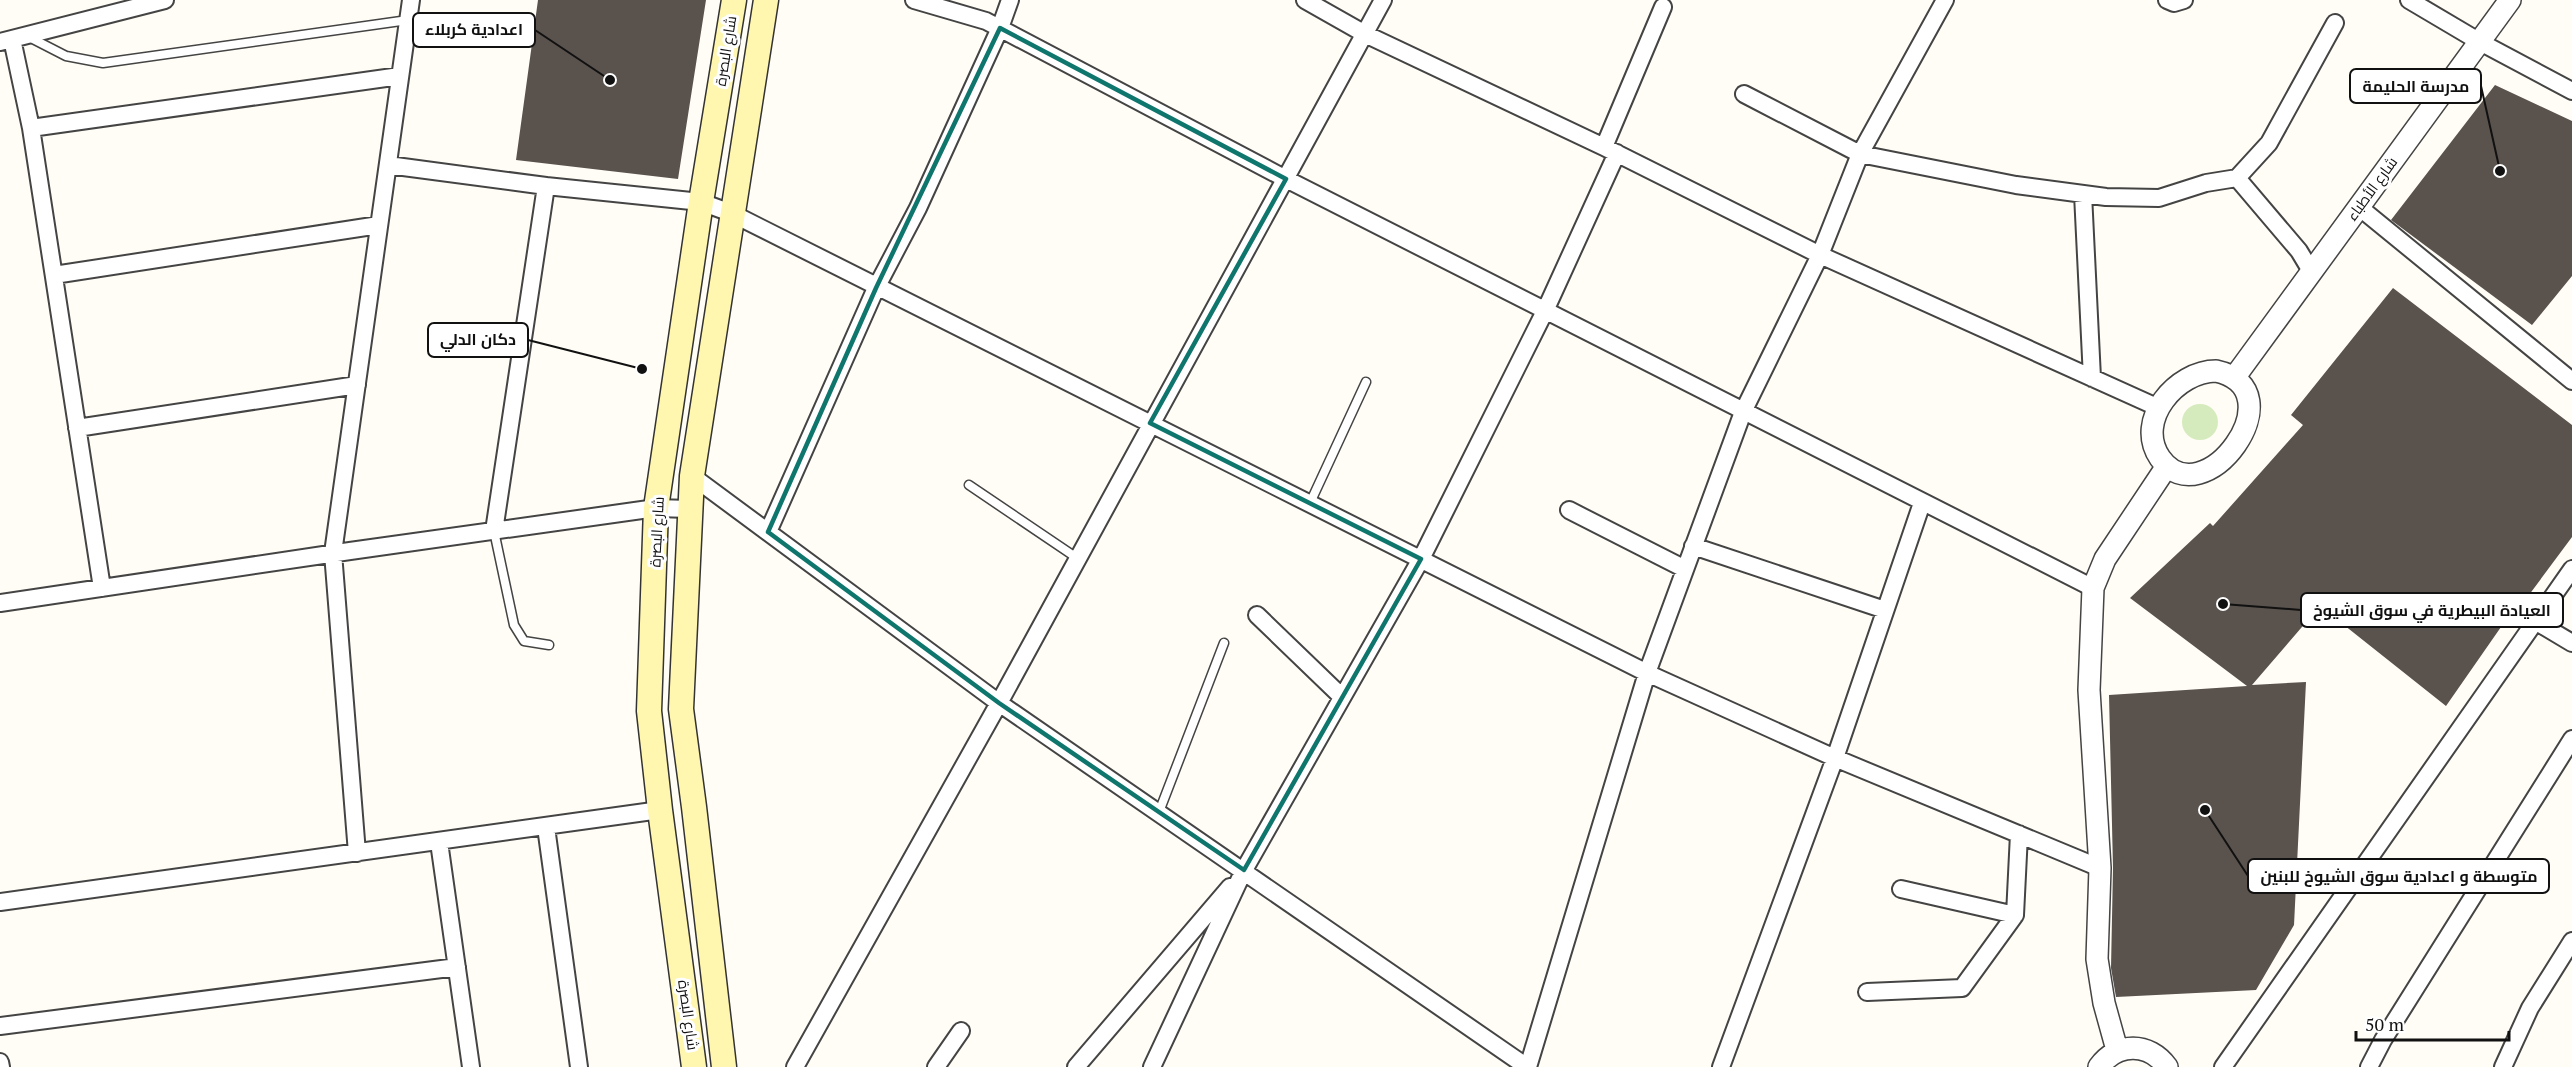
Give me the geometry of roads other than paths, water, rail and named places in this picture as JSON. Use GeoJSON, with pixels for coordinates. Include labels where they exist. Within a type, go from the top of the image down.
{"type":"FeatureCollection","features":[{"type":"Feature","properties":{"kind":"main road","name":"شارع البصرة"},"geometry":{"type":"LineString","coordinates":[[694,1067],[649,711],[656,508],[701,202],[734,0]]}},
{"type":"Feature","properties":{"kind":"main road","name":"شارع البصرة"},"geometry":{"type":"LineString","coordinates":[[724,1067],[681,710],[692,476],[731,213],[766,0]]}},
{"type":"Feature","properties":{"kind":"street"},"geometry":{"type":"LineString","coordinates":[[102,588],[31,128],[13,39],[165,0]]}},
{"type":"Feature","properties":{"kind":"street"},"geometry":{"type":"LineString","coordinates":[[357,853],[333,553],[411,0]]}},
{"type":"Feature","properties":{"kind":"street"},"geometry":{"type":"LineString","coordinates":[[914,0],[986,21],[1286,179],[2093,588]]}},
{"type":"Feature","properties":{"kind":"street"},"geometry":{"type":"LineString","coordinates":[[768,532],[876,288],[918,208],[1000,28],[1010,0]]}},
{"type":"Feature","properties":{"kind":"street"},"geometry":{"type":"LineString","coordinates":[[1305,0],[1365,34],[1610,150],[1820,255],[2159,408]]}},
{"type":"Feature","properties":{"kind":"street"},"geometry":{"type":"LineString","coordinates":[[795,1067],[999,703],[1383,0]]}},
{"type":"Feature","properties":{"kind":"street"},"geometry":{"type":"LineString","coordinates":[[692,476],[999,703],[1527,1067],[1647,673],[1743,412],[1820,255],[1860,154],[1945,0]]}},
{"type":"Feature","properties":{"kind":"street"},"geometry":{"type":"LineString","coordinates":[[2168,0],[2175,3],[2184,0]]}},
{"type":"Feature","properties":{"kind":"street"},"geometry":{"type":"LineString","coordinates":[[2409,0],[2480,42],[2572,91]]}},
{"type":"Feature","properties":{"kind":"street","name":"شارع الأطباء"},"geometry":{"type":"LineString","coordinates":[[2234,378],[2510,0]]}},
{"type":"Feature","properties":{"kind":"street"},"geometry":{"type":"LineString","coordinates":[[1152,1067],[1244,870],[1421,559],[1545,311],[1610,150],[1663,7]]}},
{"type":"Feature","properties":{"kind":"street"},"geometry":{"type":"LineString","coordinates":[[1744,94],[1860,154],[2016,185],[2106,197],[2158,198],[2206,183],[2237,178],[2269,143],[2335,23]]}},
{"type":"Feature","properties":{"kind":"street"},"geometry":{"type":"LineString","coordinates":[[31,128],[400,76]]}},
{"type":"Feature","properties":{"kind":"street"},"geometry":{"type":"LineString","coordinates":[[388,165],[546,186],[701,202],[731,213],[876,288],[1647,673],[1834,758],[2100,868]]}},
{"type":"Feature","properties":{"kind":"street"},"geometry":{"type":"LineString","coordinates":[[2237,178],[2299,251],[2311,272]]}},
{"type":"Feature","properties":{"kind":"street"},"geometry":{"type":"LineString","coordinates":[[494,531],[546,186]]}},
{"type":"Feature","properties":{"kind":"street"},"geometry":{"type":"LineString","coordinates":[[2083,194],[2092,378]]}},
{"type":"Feature","properties":{"kind":"street"},"geometry":{"type":"LineString","coordinates":[[2359,207],[2572,381]]}},
{"type":"Feature","properties":{"kind":"street"},"geometry":{"type":"LineString","coordinates":[[54,275],[379,225]]}},
{"type":"Feature","properties":{"kind":"street"},"geometry":{"type":"LineString","coordinates":[[2216,371],[2234,378],[2242,387],[2248,405],[2246,424],[2235,448],[2220,462],[2204,471],[2185,473],[2167,466],[2156,451],[2153,439],[2153,426],[2159,408],[2175,387],[2192,376],[2216,371]]}},
{"type":"Feature","properties":{"kind":"street"},"geometry":{"type":"LineString","coordinates":[[77,428],[357,385]]}},
{"type":"Feature","properties":{"kind":"street"},"geometry":{"type":"LineString","coordinates":[[2117,1050],[2104,1003],[2097,959],[2100,868],[2089,690],[2093,588],[2105,559],[2167,466]]}},
{"type":"Feature","properties":{"kind":"street"},"geometry":{"type":"LineString","coordinates":[[1721,1067],[1834,758],[1922,503]]}},
{"type":"Feature","properties":{"kind":"street"},"geometry":{"type":"LineString","coordinates":[[0,603],[656,508],[690,508]]}},
{"type":"Feature","properties":{"kind":"street"},"geometry":{"type":"LineString","coordinates":[[1569,510],[1685,569]]}},
{"type":"Feature","properties":{"kind":"street"},"geometry":{"type":"LineString","coordinates":[[1693,546],[1885,610]]}},
{"type":"Feature","properties":{"kind":"street"},"geometry":{"type":"LineString","coordinates":[[2223,1067],[2572,569]]}},
{"type":"Feature","properties":{"kind":"street"},"geometry":{"type":"LineString","coordinates":[[1257,615],[1342,697]]}},
{"type":"Feature","properties":{"kind":"street"},"geometry":{"type":"LineString","coordinates":[[2535,621],[2572,643]]}},
{"type":"Feature","properties":{"kind":"street"},"geometry":{"type":"LineString","coordinates":[[2369,1067],[2572,740]]}},
{"type":"Feature","properties":{"kind":"street"},"geometry":{"type":"LineString","coordinates":[[0,902],[660,810]]}},
{"type":"Feature","properties":{"kind":"street"},"geometry":{"type":"LineString","coordinates":[[546,827],[579,1067]]}},
{"type":"Feature","properties":{"kind":"street"},"geometry":{"type":"LineString","coordinates":[[1867,992],[1962,988],[2015,915],[2019,834]]}},
{"type":"Feature","properties":{"kind":"street"},"geometry":{"type":"LineString","coordinates":[[439,842],[471,1067]]}},
{"type":"Feature","properties":{"kind":"street"},"geometry":{"type":"LineString","coordinates":[[1076,1067],[1244,870]]}},
{"type":"Feature","properties":{"kind":"street"},"geometry":{"type":"LineString","coordinates":[[1901,888],[2015,915]]}},
{"type":"Feature","properties":{"kind":"street"},"geometry":{"type":"LineString","coordinates":[[2503,1067],[2530,1008],[2572,941]]}},
{"type":"Feature","properties":{"kind":"street"},"geometry":{"type":"LineString","coordinates":[[0,1026],[457,967]]}},
{"type":"Feature","properties":{"kind":"street"},"geometry":{"type":"LineString","coordinates":[[936,1067],[961,1031]]}},
{"type":"Feature","properties":{"kind":"street"},"geometry":{"type":"LineString","coordinates":[[2099,1067],[2105,1058],[2117,1050],[2132,1047],[2147,1049],[2161,1058],[2167,1067]]}},
{"type":"Feature","properties":{"kind":"street"},"geometry":{"type":"LineString","coordinates":[[0,1062],[1,1067]]}},
{"type":"Feature","properties":{"kind":"lane"},"geometry":{"type":"LineString","coordinates":[[13,39],[66,56],[103,63],[408,20]]}},
{"type":"Feature","properties":{"kind":"lane"},"geometry":{"type":"LineString","coordinates":[[1310,503],[1366,382]]}},
{"type":"Feature","properties":{"kind":"lane"},"geometry":{"type":"LineString","coordinates":[[969,485],[1077,558]]}},
{"type":"Feature","properties":{"kind":"lane"},"geometry":{"type":"LineString","coordinates":[[494,531],[514,625],[524,641],[549,645]]}},
{"type":"Feature","properties":{"kind":"lane"},"geometry":{"type":"LineString","coordinates":[[1159,812],[1224,643]]}},
{"type":"Feature","properties":{"kind":"place","name":"اعدادية كربلاء"},"geometry":{"type":"Point","coordinates":[610,80]}},
{"type":"Feature","properties":{"kind":"place","name":"مدرسة الحليمة"},"geometry":{"type":"Point","coordinates":[2500,171]}},
{"type":"Feature","properties":{"kind":"place","name":"دكان الدلي"},"geometry":{"type":"Point","coordinates":[642,369]}},
{"type":"Feature","properties":{"kind":"place","name":"العيادة البيطرية في سوق الشيوخ"},"geometry":{"type":"Point","coordinates":[2223,604]}},
{"type":"Feature","properties":{"kind":"place","name":"متوسطة و اعدادية سوق الشيوخ للبنين"},"geometry":{"type":"Point","coordinates":[2205,810]}}]}
